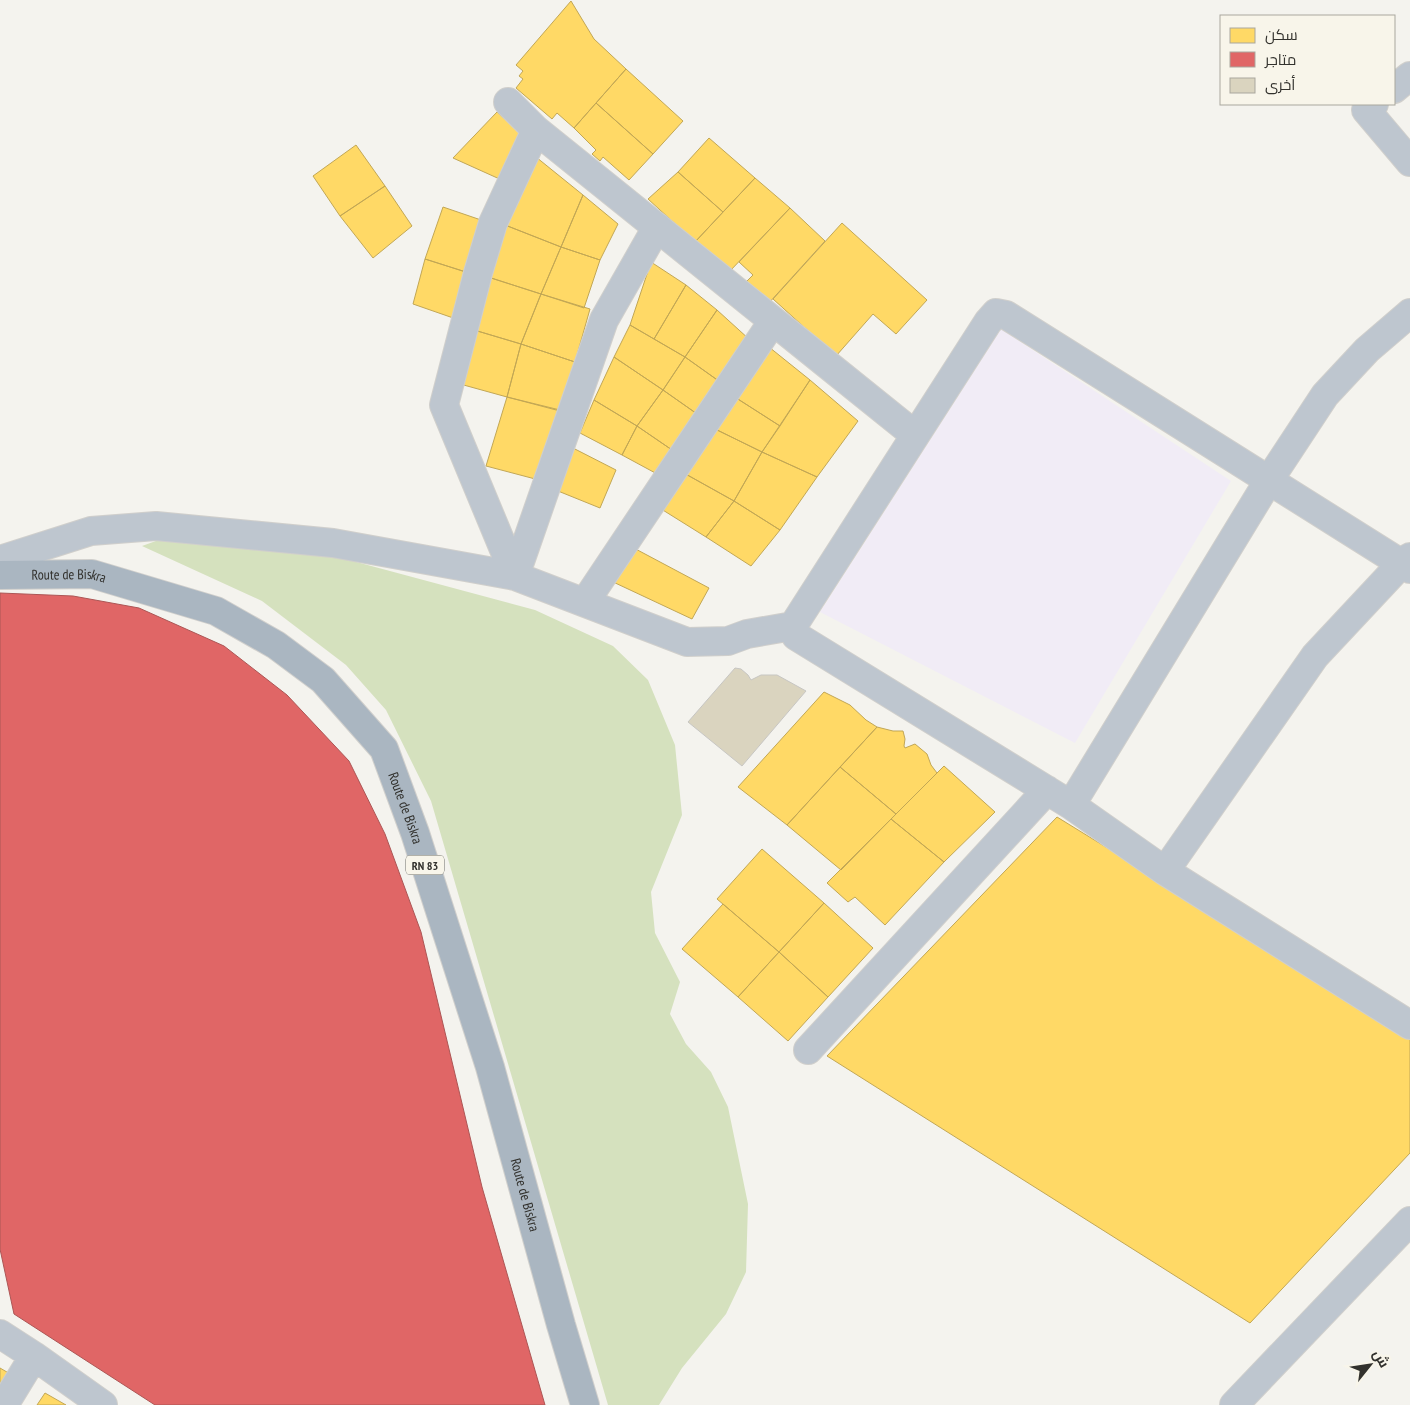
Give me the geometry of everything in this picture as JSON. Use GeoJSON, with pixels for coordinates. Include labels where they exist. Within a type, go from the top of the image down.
{"type":"FeatureCollection","features":[{"type":"Feature","properties":{"kind":"main road","name":"Route de Biskra"},"geometry":{"type":"LineString","coordinates":[[0,575],[92,574],[216,611],[276,646],[323,680],[384,749],[415,833],[490,1067],[585,1405]]}},
{"type":"Feature","properties":{"kind":"street"},"geometry":{"type":"LineString","coordinates":[[1395,88],[1410,76]]}},
{"type":"Feature","properties":{"kind":"street"},"geometry":{"type":"LineString","coordinates":[[508,102],[536,130],[915,435]]}},
{"type":"Feature","properties":{"kind":"street"},"geometry":{"type":"LineString","coordinates":[[1373,105],[1366,110],[1410,162]]}},
{"type":"Feature","properties":{"kind":"street"},"geometry":{"type":"LineString","coordinates":[[515,576],[444,405],[478,272],[493,223],[536,130]]}},
{"type":"Feature","properties":{"kind":"street"},"geometry":{"type":"LineString","coordinates":[[515,576],[604,320],[657,227]]}},
{"type":"Feature","properties":{"kind":"street"},"geometry":{"type":"LineString","coordinates":[[0,560],[91,531],[156,526],[333,543],[515,576],[687,642],[728,641],[747,634],[793,626],[988,322],[996,313],[1006,315],[1269,480],[1407,563],[1315,656],[1165,871]]}},
{"type":"Feature","properties":{"kind":"street"},"geometry":{"type":"LineString","coordinates":[[1071,805],[1269,480],[1325,395],[1366,350],[1410,313]]}},
{"type":"Feature","properties":{"kind":"street"},"geometry":{"type":"LineString","coordinates":[[585,602],[773,321]]}},
{"type":"Feature","properties":{"kind":"street"},"geometry":{"type":"LineString","coordinates":[[793,626],[796,636],[1071,805],[1165,871],[1410,1025]]}},
{"type":"Feature","properties":{"kind":"street"},"geometry":{"type":"LineString","coordinates":[[808,1050],[1047,790]]}},
{"type":"Feature","properties":{"kind":"street"},"geometry":{"type":"LineString","coordinates":[[1234,1405],[1410,1221]]}},
{"type":"Feature","properties":{"kind":"street"},"geometry":{"type":"LineString","coordinates":[[0,1334],[103,1405]]}},
{"type":"Feature","properties":{"kind":"street"},"geometry":{"type":"LineString","coordinates":[[4,1405],[34,1356]]}},
{"type":"Feature","properties":{"kind":"shaded area"},"geometry":{"type":"Polygon","coordinates":[[[1001,329],[1231,481],[1075,743],[820,612],[1001,329]]]}},
{"type":"Feature","properties":{"kind":"green space"},"geometry":{"type":"Polygon","coordinates":[[[167,537],[308,549],[535,610],[613,646],[648,680],[675,745],[682,815],[651,892],[655,933],[680,982],[670,1014],[686,1044],[711,1072],[728,1107],[748,1204],[746,1272],[726,1314],[682,1368],[659,1405],[608,1405],[431,801],[386,710],[346,665],[262,601],[142,546],[167,537]]]}},
{"type":"Feature","properties":{"kind":"building: سكن"},"geometry":{"type":"Polygon","coordinates":[[[571,1],[594,39],[626,69],[574,128],[557,113],[552,119],[516,88],[523,79],[519,76],[523,71],[516,65],[571,1]]]}},
{"type":"Feature","properties":{"kind":"building: سكن"},"geometry":{"type":"Polygon","coordinates":[[[626,69],[683,121],[653,154],[596,103],[626,69]]]}},
{"type":"Feature","properties":{"kind":"building: سكن"},"geometry":{"type":"Polygon","coordinates":[[[596,103],[653,154],[629,180],[603,157],[600,161],[592,154],[596,150],[574,128],[596,103]]]}},
{"type":"Feature","properties":{"kind":"building: سكن"},"geometry":{"type":"Polygon","coordinates":[[[497,112],[522,134],[504,181],[453,158],[497,112]]]}},
{"type":"Feature","properties":{"kind":"building: سكن"},"geometry":{"type":"Polygon","coordinates":[[[709,138],[755,178],[723,212],[678,172],[709,138]]]}},
{"type":"Feature","properties":{"kind":"building: سكن"},"geometry":{"type":"Polygon","coordinates":[[[356,145],[385,186],[340,216],[313,176],[356,145]]]}},
{"type":"Feature","properties":{"kind":"building: سكن"},"geometry":{"type":"Polygon","coordinates":[[[536,157],[583,195],[561,247],[505,225],[536,157]]]}},
{"type":"Feature","properties":{"kind":"building: سكن"},"geometry":{"type":"Polygon","coordinates":[[[678,172],[723,212],[695,242],[648,199],[678,172]]]}},
{"type":"Feature","properties":{"kind":"building: سكن"},"geometry":{"type":"Polygon","coordinates":[[[755,178],[790,208],[729,272],[695,242],[755,178]]]}},
{"type":"Feature","properties":{"kind":"building: سكن"},"geometry":{"type":"Polygon","coordinates":[[[385,186],[412,226],[373,258],[340,216],[385,186]]]}},
{"type":"Feature","properties":{"kind":"building: سكن"},"geometry":{"type":"Polygon","coordinates":[[[583,195],[618,224],[600,260],[561,247],[583,195]]]}},
{"type":"Feature","properties":{"kind":"building: سكن"},"geometry":{"type":"Polygon","coordinates":[[[443,207],[484,221],[469,273],[425,259],[443,207]]]}},
{"type":"Feature","properties":{"kind":"building: سكن"},"geometry":{"type":"Polygon","coordinates":[[[790,208],[825,241],[768,304],[746,282],[753,275],[739,262],[790,208]]]}},
{"type":"Feature","properties":{"kind":"building: سكن"},"geometry":{"type":"Polygon","coordinates":[[[842,223],[927,300],[896,334],[873,314],[836,356],[773,299],[842,223]]]}},
{"type":"Feature","properties":{"kind":"building: سكن"},"geometry":{"type":"Polygon","coordinates":[[[505,225],[561,247],[541,294],[488,277],[505,225]]]}},
{"type":"Feature","properties":{"kind":"building: سكن"},"geometry":{"type":"Polygon","coordinates":[[[561,247],[600,260],[584,308],[541,294],[561,247]]]}},
{"type":"Feature","properties":{"kind":"building: سكن"},"geometry":{"type":"Polygon","coordinates":[[[425,259],[469,273],[459,320],[413,304],[425,259]]]}},
{"type":"Feature","properties":{"kind":"building: سكن"},"geometry":{"type":"Polygon","coordinates":[[[651,262],[686,285],[654,339],[630,325],[651,262]]]}},
{"type":"Feature","properties":{"kind":"building: سكن"},"geometry":{"type":"Polygon","coordinates":[[[488,277],[541,294],[521,344],[474,330],[488,277]]]}},
{"type":"Feature","properties":{"kind":"building: سكن"},"geometry":{"type":"Polygon","coordinates":[[[686,285],[717,310],[685,357],[654,339],[686,285]]]}},
{"type":"Feature","properties":{"kind":"building: سكن"},"geometry":{"type":"Polygon","coordinates":[[[541,294],[590,309],[575,362],[521,344],[541,294]]]}},
{"type":"Feature","properties":{"kind":"building: سكن"},"geometry":{"type":"Polygon","coordinates":[[[717,310],[750,340],[723,384],[685,357],[717,310]]]}},
{"type":"Feature","properties":{"kind":"building: سكن"},"geometry":{"type":"Polygon","coordinates":[[[630,325],[685,357],[663,390],[614,357],[630,325]]]}},
{"type":"Feature","properties":{"kind":"building: سكن"},"geometry":{"type":"Polygon","coordinates":[[[474,330],[521,344],[507,397],[460,384],[474,330]]]}},
{"type":"Feature","properties":{"kind":"building: سكن"},"geometry":{"type":"Polygon","coordinates":[[[764,343],[810,380],[780,426],[730,394],[764,343]]]}},
{"type":"Feature","properties":{"kind":"building: سكن"},"geometry":{"type":"Polygon","coordinates":[[[521,344],[575,362],[560,411],[507,397],[521,344]]]}},
{"type":"Feature","properties":{"kind":"building: سكن"},"geometry":{"type":"Polygon","coordinates":[[[614,357],[663,390],[637,426],[594,400],[614,357]]]}},
{"type":"Feature","properties":{"kind":"building: سكن"},"geometry":{"type":"Polygon","coordinates":[[[685,357],[723,384],[700,416],[663,390],[685,357]]]}},
{"type":"Feature","properties":{"kind":"building: سكن"},"geometry":{"type":"Polygon","coordinates":[[[810,380],[858,421],[817,477],[762,452],[810,380]]]}},
{"type":"Feature","properties":{"kind":"building: سكن"},"geometry":{"type":"Polygon","coordinates":[[[663,390],[700,416],[675,452],[637,426],[663,390]]]}},
{"type":"Feature","properties":{"kind":"building: سكن"},"geometry":{"type":"Polygon","coordinates":[[[730,394],[780,426],[762,452],[711,427],[730,394]]]}},
{"type":"Feature","properties":{"kind":"building: سكن"},"geometry":{"type":"Polygon","coordinates":[[[507,397],[560,410],[539,480],[486,466],[507,397]]]}},
{"type":"Feature","properties":{"kind":"building: سكن"},"geometry":{"type":"Polygon","coordinates":[[[594,400],[637,426],[622,455],[580,433],[594,400]]]}},
{"type":"Feature","properties":{"kind":"building: سكن"},"geometry":{"type":"Polygon","coordinates":[[[637,426],[675,452],[659,475],[622,455],[637,426]]]}},
{"type":"Feature","properties":{"kind":"building: سكن"},"geometry":{"type":"Polygon","coordinates":[[[711,427],[762,452],[734,501],[682,472],[711,427]]]}},
{"type":"Feature","properties":{"kind":"building: سكن"},"geometry":{"type":"Polygon","coordinates":[[[571,447],[616,470],[600,508],[558,491],[571,447]]]}},
{"type":"Feature","properties":{"kind":"building: سكن"},"geometry":{"type":"Polygon","coordinates":[[[762,452],[817,477],[780,530],[734,501],[762,452]]]}},
{"type":"Feature","properties":{"kind":"building: سكن"},"geometry":{"type":"Polygon","coordinates":[[[682,472],[734,501],[706,537],[658,507],[682,472]]]}},
{"type":"Feature","properties":{"kind":"building: سكن"},"geometry":{"type":"Polygon","coordinates":[[[734,501],[780,530],[751,566],[706,537],[734,501]]]}},
{"type":"Feature","properties":{"kind":"building: سكن"},"geometry":{"type":"Polygon","coordinates":[[[630,546],[709,588],[692,619],[611,581],[630,546]]]}},
{"type":"Feature","properties":{"kind":"building: سكن"},"geometry":{"type":"Polygon","coordinates":[[[824,692],[850,705],[866,720],[877,727],[787,825],[738,787],[824,692]]]}},
{"type":"Feature","properties":{"kind":"building: سكن"},"geometry":{"type":"Polygon","coordinates":[[[877,727],[893,731],[903,731],[905,748],[915,744],[927,754],[931,765],[937,773],[896,814],[840,767],[877,727]]]}},
{"type":"Feature","properties":{"kind":"building: سكن"},"geometry":{"type":"Polygon","coordinates":[[[944,766],[995,812],[944,862],[891,819],[944,766]]]}},
{"type":"Feature","properties":{"kind":"building: سكن"},"geometry":{"type":"Polygon","coordinates":[[[840,767],[896,814],[841,870],[787,825],[840,767]]]}},
{"type":"Feature","properties":{"kind":"building: سكن"},"geometry":{"type":"Polygon","coordinates":[[[1057,817],[1410,1034],[1410,1153],[1250,1323],[827,1056],[1057,817]]]}},
{"type":"Feature","properties":{"kind":"building: سكن"},"geometry":{"type":"Polygon","coordinates":[[[891,819],[944,862],[885,925],[855,897],[848,902],[827,883],[891,819]]]}},
{"type":"Feature","properties":{"kind":"building: سكن"},"geometry":{"type":"Polygon","coordinates":[[[762,849],[824,903],[779,952],[717,899],[762,849]]]}},
{"type":"Feature","properties":{"kind":"building: سكن"},"geometry":{"type":"Polygon","coordinates":[[[824,903],[873,948],[828,997],[779,952],[824,903]]]}},
{"type":"Feature","properties":{"kind":"building: سكن"},"geometry":{"type":"Polygon","coordinates":[[[723,904],[779,952],[738,997],[682,949],[723,904]]]}},
{"type":"Feature","properties":{"kind":"building: سكن"},"geometry":{"type":"Polygon","coordinates":[[[779,952],[828,997],[788,1041],[738,997],[779,952]]]}},
{"type":"Feature","properties":{"kind":"building: سكن"},"geometry":{"type":"Polygon","coordinates":[[[0,1368],[12,1375],[0,1395],[0,1368]]]}},
{"type":"Feature","properties":{"kind":"building: سكن"},"geometry":{"type":"Polygon","coordinates":[[[45,1393],[66,1405],[37,1405],[45,1393]]]}},
{"type":"Feature","properties":{"kind":"building: متاجر"},"geometry":{"type":"Polygon","coordinates":[[[0,593],[73,596],[139,608],[224,646],[287,695],[349,761],[385,834],[421,932],[482,1187],[545,1405],[155,1405],[14,1314],[0,1249],[0,593]]]}},
{"type":"Feature","properties":{"kind":"building: أخرى"},"geometry":{"type":"Polygon","coordinates":[[[735,668],[741,669],[751,680],[761,675],[777,675],[806,691],[742,766],[688,722],[735,668]]]}}]}
